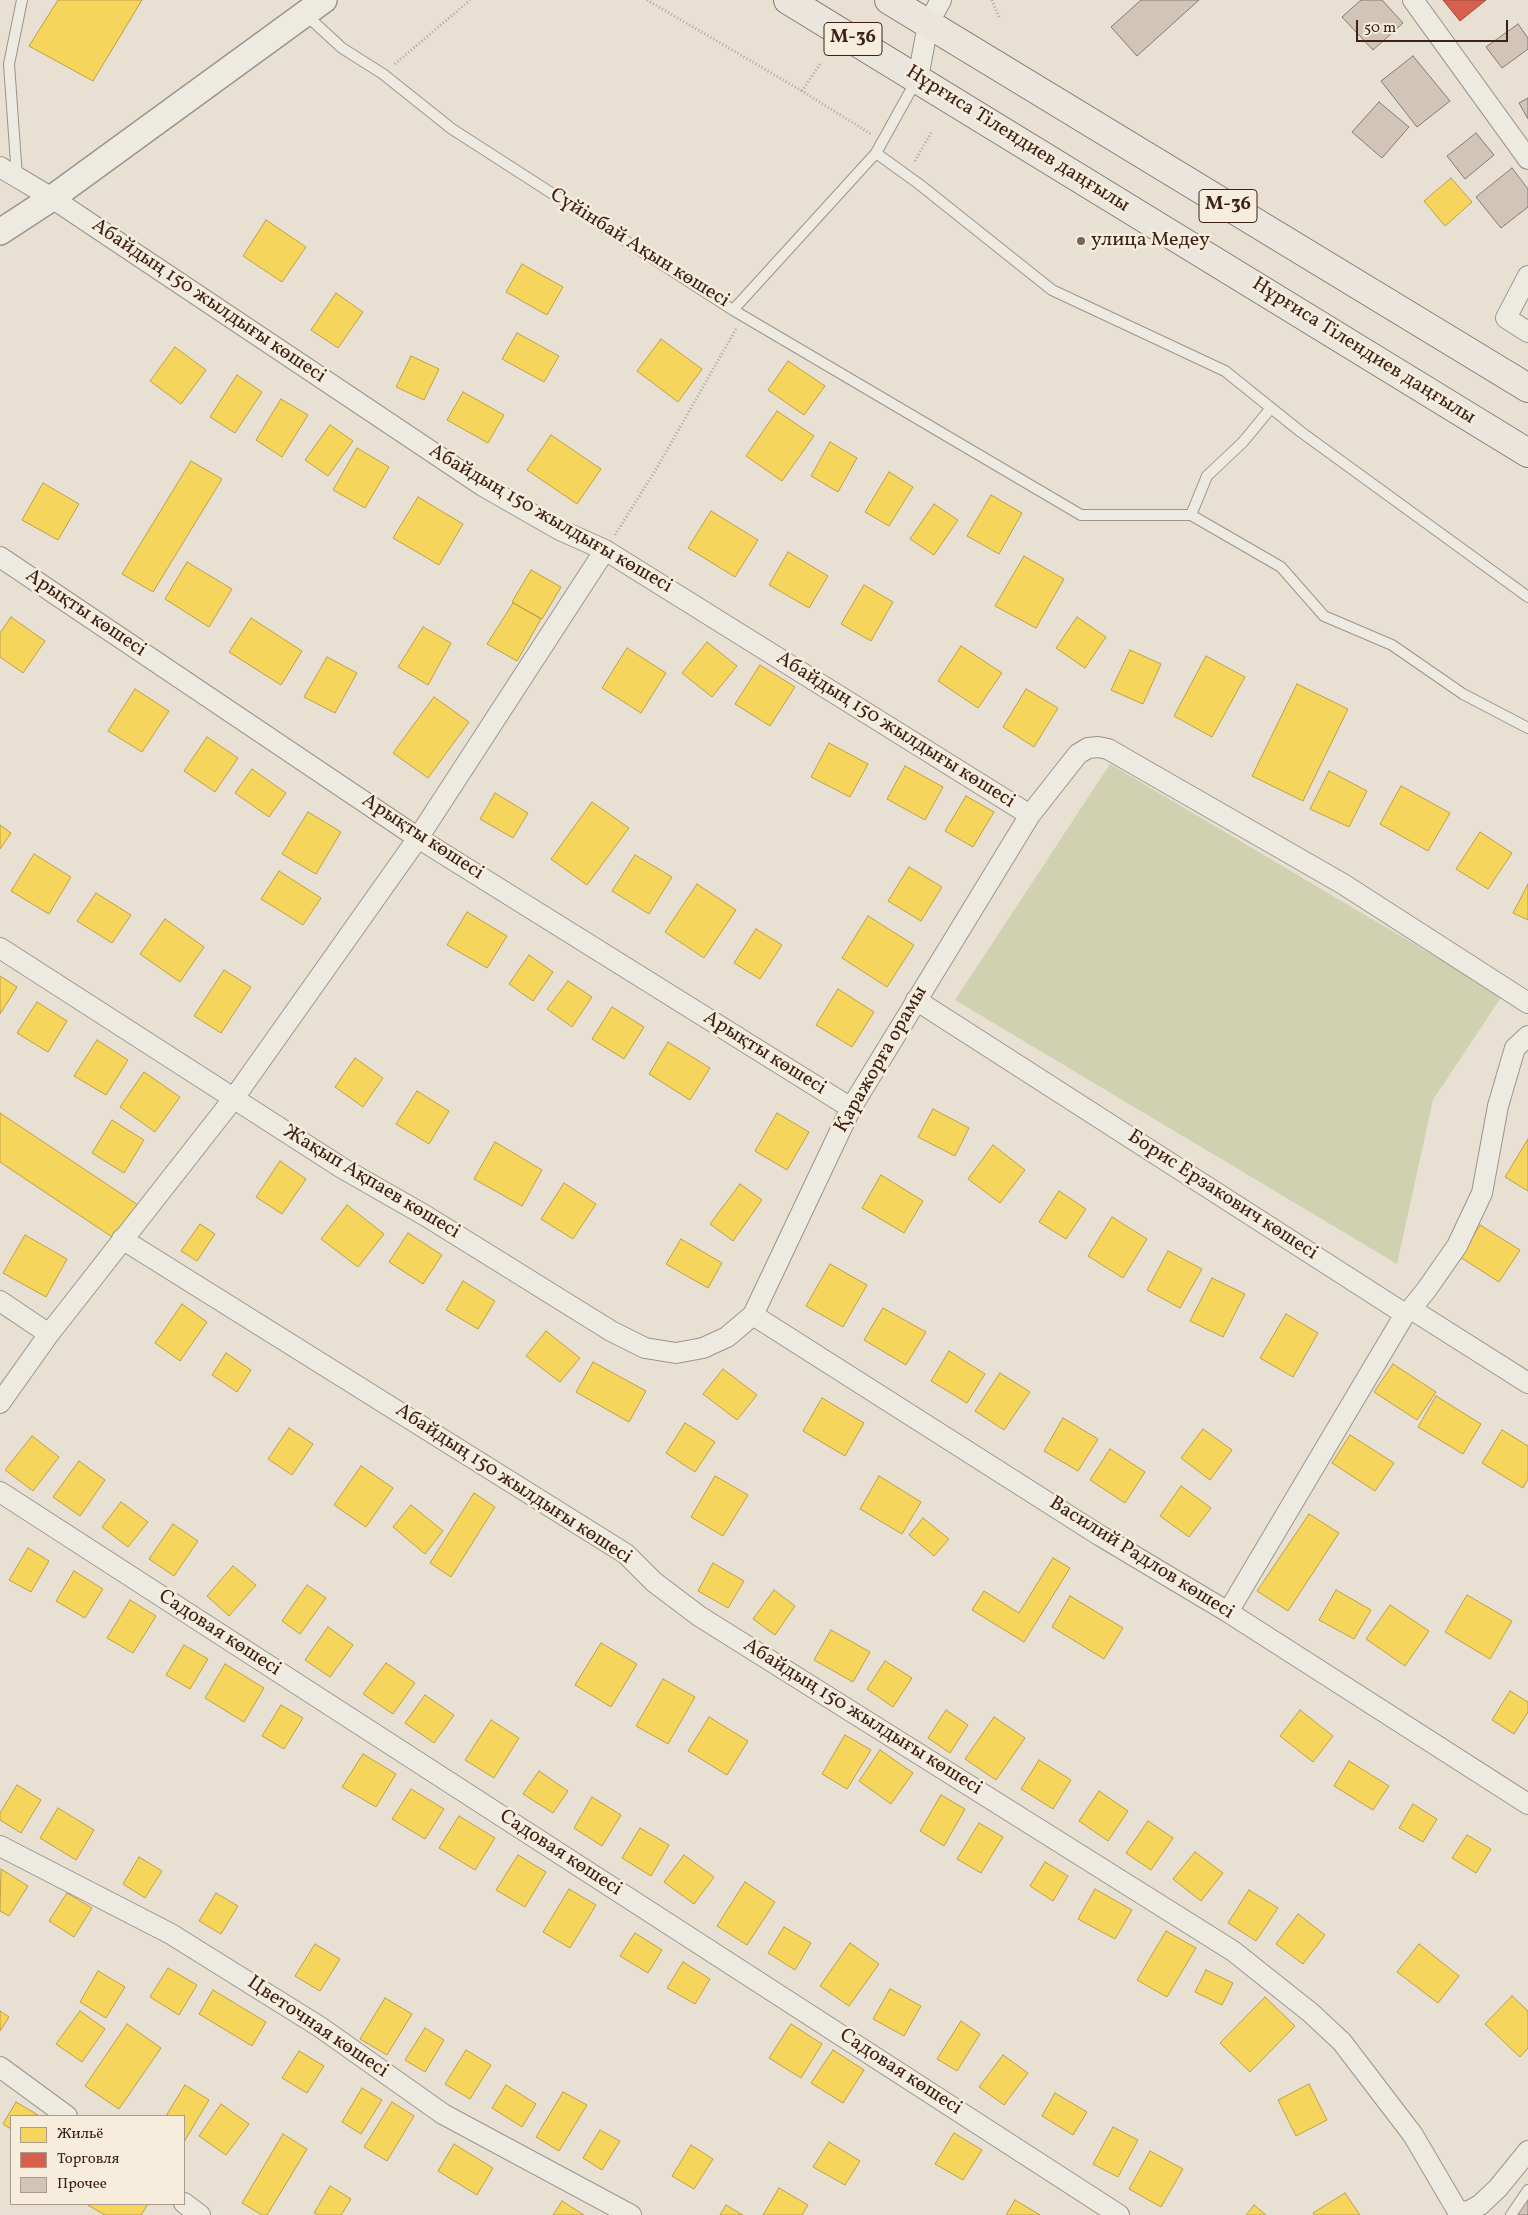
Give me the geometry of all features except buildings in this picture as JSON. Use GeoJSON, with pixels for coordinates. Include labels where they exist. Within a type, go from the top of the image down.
{"type":"FeatureCollection","features":[{"type":"Feature","properties":{"kind":"main road","name":"Нұрғиса Тілендиев даңғылы"},"geometry":{"type":"LineString","coordinates":[[788,0],[1528,453]]}},
{"type":"Feature","properties":{"kind":"main road","name":"M-36"},"geometry":{"type":"LineString","coordinates":[[889,0],[1528,388]]}},
{"type":"Feature","properties":{"kind":"street"},"geometry":{"type":"LineString","coordinates":[[918,78],[928,24],[941,0]]}},
{"type":"Feature","properties":{"kind":"street"},"geometry":{"type":"LineString","coordinates":[[1413,0],[1528,159]]}},
{"type":"Feature","properties":{"kind":"street"},"geometry":{"type":"LineString","coordinates":[[0,232],[52,198],[314,7]]}},
{"type":"Feature","properties":{"kind":"street","name":"Абайдың 150 жылдығы көшесі"},"geometry":{"type":"LineString","coordinates":[[0,167],[52,198],[483,486],[560,530],[606,550],[1030,814]]}},
{"type":"Feature","properties":{"kind":"street"},"geometry":{"type":"LineString","coordinates":[[1528,276],[1506,318],[1528,332]]}},
{"type":"Feature","properties":{"kind":"street"},"geometry":{"type":"LineString","coordinates":[[0,1403],[49,1334],[122,1238],[234,1098],[418,838],[606,550]]}},
{"type":"Feature","properties":{"kind":"street","name":"Арықты көшесі"},"geometry":{"type":"LineString","coordinates":[[0,557],[418,838],[850,1108]]}},
{"type":"Feature","properties":{"kind":"street","name":"Қаражорға орамы"},"geometry":{"type":"LineString","coordinates":[[753,1315],[850,1108],[1030,814],[1078,754],[1088,748],[1108,749],[1343,884],[1528,1003]]}},
{"type":"Feature","properties":{"kind":"street","name":"Жақып Ақпаев көшесі"},"geometry":{"type":"LineString","coordinates":[[0,948],[342,1168],[426,1216],[611,1330],[645,1348],[676,1353],[703,1348],[727,1337],[753,1315]]}},
{"type":"Feature","properties":{"kind":"street","name":"Борис Ерзакович көшесі"},"geometry":{"type":"LineString","coordinates":[[916,1000],[1408,1311],[1528,1383]]}},
{"type":"Feature","properties":{"kind":"street"},"geometry":{"type":"LineString","coordinates":[[1228,1612],[1408,1311],[1427,1289],[1457,1246],[1482,1193],[1504,1087],[1515,1048],[1528,1036]]}},
{"type":"Feature","properties":{"kind":"street","name":"Абайдың 150 жылдығы көшесі"},"geometry":{"type":"LineString","coordinates":[[122,1238],[618,1548],[654,1582],[700,1616],[1233,1950],[1311,2013],[1342,2042],[1413,2135],[1457,2210],[1467,2212],[1480,2205],[1498,2188],[1528,2151]]}},
{"type":"Feature","properties":{"kind":"street"},"geometry":{"type":"LineString","coordinates":[[0,1301],[49,1334]]}},
{"type":"Feature","properties":{"kind":"street","name":"Василий Радлов көшесі"},"geometry":{"type":"LineString","coordinates":[[753,1315],[1100,1535],[1228,1612],[1528,1804]]}},
{"type":"Feature","properties":{"kind":"street","name":"Садовая көшесі"},"geometry":{"type":"LineString","coordinates":[[0,1492],[1120,2215]]}},
{"type":"Feature","properties":{"kind":"street","name":"Цветочная көшесі"},"geometry":{"type":"LineString","coordinates":[[0,1846],[171,1934],[320,2027],[443,2114],[631,2215]]}},
{"type":"Feature","properties":{"kind":"street"},"geometry":{"type":"LineString","coordinates":[[0,2067],[66,2115]]}},
{"type":"Feature","properties":{"kind":"street"},"geometry":{"type":"LineString","coordinates":[[185,2204],[200,2215]]}},
{"type":"Feature","properties":{"kind":"lane"},"geometry":{"type":"LineString","coordinates":[[17,177],[9,64],[22,0]]}},
{"type":"Feature","properties":{"kind":"lane","name":"Сүйінбай Ақын көшесі"},"geometry":{"type":"LineString","coordinates":[[314,7],[342,48],[383,74],[468,140],[733,310],[812,226],[876,153],[918,78]]}},
{"type":"Feature","properties":{"kind":"lane"},"geometry":{"type":"LineString","coordinates":[[876,153],[919,184],[1052,290],[1225,371],[1271,408],[1528,596]]}},
{"type":"Feature","properties":{"kind":"lane"},"geometry":{"type":"LineString","coordinates":[[733,310],[1082,515],[1191,515],[1282,567],[1324,616],[1392,645],[1462,694],[1528,728]]}},
{"type":"Feature","properties":{"kind":"lane"},"geometry":{"type":"LineString","coordinates":[[1191,515],[1207,476],[1243,442],[1271,408]]}},
{"type":"Feature","properties":{"kind":"lane"},"geometry":{"type":"LineString","coordinates":[[1511,2215],[1528,2190]]}},
{"type":"Feature","properties":{"kind":"path"},"geometry":{"type":"LineString","coordinates":[[383,74],[470,0]]}},
{"type":"Feature","properties":{"kind":"path"},"geometry":{"type":"LineString","coordinates":[[647,0],[802,91],[882,141]]}},
{"type":"Feature","properties":{"kind":"path"},"geometry":{"type":"LineString","coordinates":[[992,0],[999,17]]}},
{"type":"Feature","properties":{"kind":"path"},"geometry":{"type":"LineString","coordinates":[[802,91],[820,64]]}},
{"type":"Feature","properties":{"kind":"path"},"geometry":{"type":"LineString","coordinates":[[915,161],[932,131]]}},
{"type":"Feature","properties":{"kind":"path"},"geometry":{"type":"LineString","coordinates":[[606,550],[658,466],[744,317]]}},
{"type":"Feature","properties":{"kind":"green space"},"geometry":{"type":"Polygon","coordinates":[[[1110,764],[1502,996],[1433,1100],[1397,1264],[955,1000],[1110,764]]]}},
{"type":"Feature","properties":{"kind":"place","name":"улица Медеу"},"geometry":{"type":"Point","coordinates":[1081,241]}}]}
